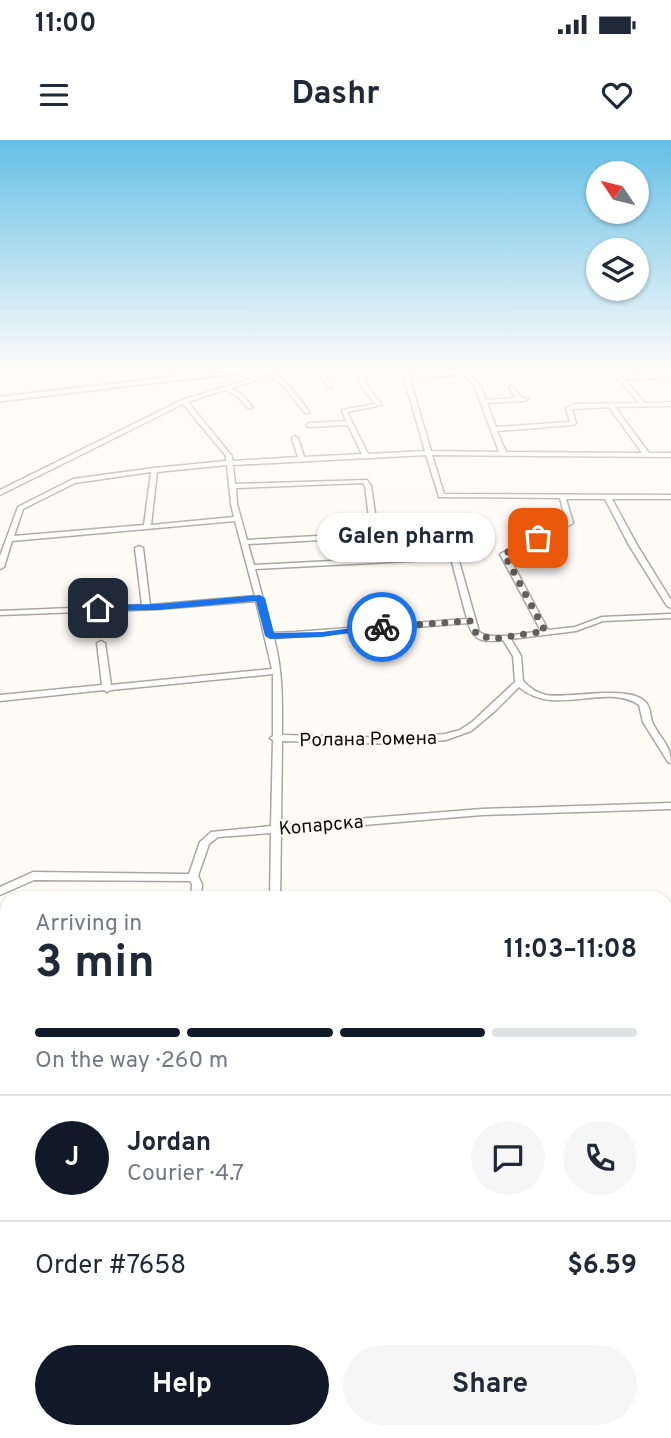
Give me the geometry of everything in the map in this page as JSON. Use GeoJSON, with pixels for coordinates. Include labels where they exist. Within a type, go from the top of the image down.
{"type":"FeatureCollection","features":[{"type":"Feature","properties":{"kind":"street"},"geometry":{"type":"LineString","coordinates":[[0,493],[131,428]]}},
{"type":"Feature","properties":{"kind":"street","name":"Ролана Ромена"},"geometry":{"type":"LineString","coordinates":[[207,428],[223,446],[231,464],[234,504],[253,567],[276,671],[278,827],[275,891]]}},
{"type":"Feature","properties":{"kind":"street"},"geometry":{"type":"LineString","coordinates":[[351,428],[366,456]]}},
{"type":"Feature","properties":{"kind":"street"},"geometry":{"type":"LineString","coordinates":[[421,428],[439,494],[446,497],[671,497]]}},
{"type":"Feature","properties":{"kind":"street"},"geometry":{"type":"LineString","coordinates":[[503,453],[494,429],[513,428]]}},
{"type":"Feature","properties":{"kind":"street"},"geometry":{"type":"LineString","coordinates":[[627,428],[647,455]]}},
{"type":"Feature","properties":{"kind":"street"},"geometry":{"type":"LineString","coordinates":[[295,438],[301,458]]}},
{"type":"Feature","properties":{"kind":"street"},"geometry":{"type":"LineString","coordinates":[[0,567],[20,508],[73,481],[154,470],[301,458],[428,453],[671,455]]}},
{"type":"Feature","properties":{"kind":"street"},"geometry":{"type":"LineString","coordinates":[[147,526],[154,470]]}},
{"type":"Feature","properties":{"kind":"street"},"geometry":{"type":"LineString","coordinates":[[233,486],[365,481],[375,535]]}},
{"type":"Feature","properties":{"kind":"street"},"geometry":{"type":"LineString","coordinates":[[545,631],[504,554],[570,523],[563,498]]}},
{"type":"Feature","properties":{"kind":"street"},"geometry":{"type":"LineString","coordinates":[[608,498],[671,606]]}},
{"type":"Feature","properties":{"kind":"street"},"geometry":{"type":"LineString","coordinates":[[9,539],[239,519]]}},
{"type":"Feature","properties":{"kind":"street"},"geometry":{"type":"LineString","coordinates":[[245,542],[428,532]]}},
{"type":"Feature","properties":{"kind":"street"},"geometry":{"type":"LineString","coordinates":[[139,548],[146,606]]}},
{"type":"Feature","properties":{"kind":"street"},"geometry":{"type":"LineString","coordinates":[[253,567],[450,557],[454,561],[470,621],[475,633],[481,637],[506,638],[576,629],[602,619],[671,616]]}},
{"type":"Feature","properties":{"kind":"street"},"geometry":{"type":"LineString","coordinates":[[0,613],[260,598]]}},
{"type":"Feature","properties":{"kind":"street"},"geometry":{"type":"LineString","coordinates":[[270,636],[470,621]]}},
{"type":"Feature","properties":{"kind":"street"},"geometry":{"type":"LineString","coordinates":[[506,638],[517,656],[519,682],[530,692],[547,698],[616,695],[636,699],[643,704],[647,722],[671,760]]}},
{"type":"Feature","properties":{"kind":"street"},"geometry":{"type":"LineString","coordinates":[[101,643],[107,689]]}},
{"type":"Feature","properties":{"kind":"street"},"geometry":{"type":"LineString","coordinates":[[0,698],[276,671]]}},
{"type":"Feature","properties":{"kind":"street","name":"Ролана Ромена"},"geometry":{"type":"LineString","coordinates":[[275,738],[397,740],[454,735],[471,728],[519,682]]}},
{"type":"Feature","properties":{"kind":"street","name":"Копарска"},"geometry":{"type":"LineString","coordinates":[[193,876],[205,842],[215,834],[482,812],[671,806]]}},
{"type":"Feature","properties":{"kind":"street"},"geometry":{"type":"LineString","coordinates":[[0,891],[33,876],[160,879],[193,876],[196,891]]}},
{"type":"Feature","properties":{"kind":"way so far"},"geometry":{"type":"LineString","coordinates":[[382,627],[470,621],[477,635],[489,639],[545,631],[504,554],[538,538]]}},
{"type":"Feature","properties":{"kind":"place","name":"Galen pharm"},"geometry":{"type":"Point","coordinates":[538,538]}},
{"type":"Feature","properties":{"kind":"route"},"geometry":{"type":"LineString","coordinates":[[98,608],[158,607],[260,598],[270,636],[322,634],[382,627]]}}]}
